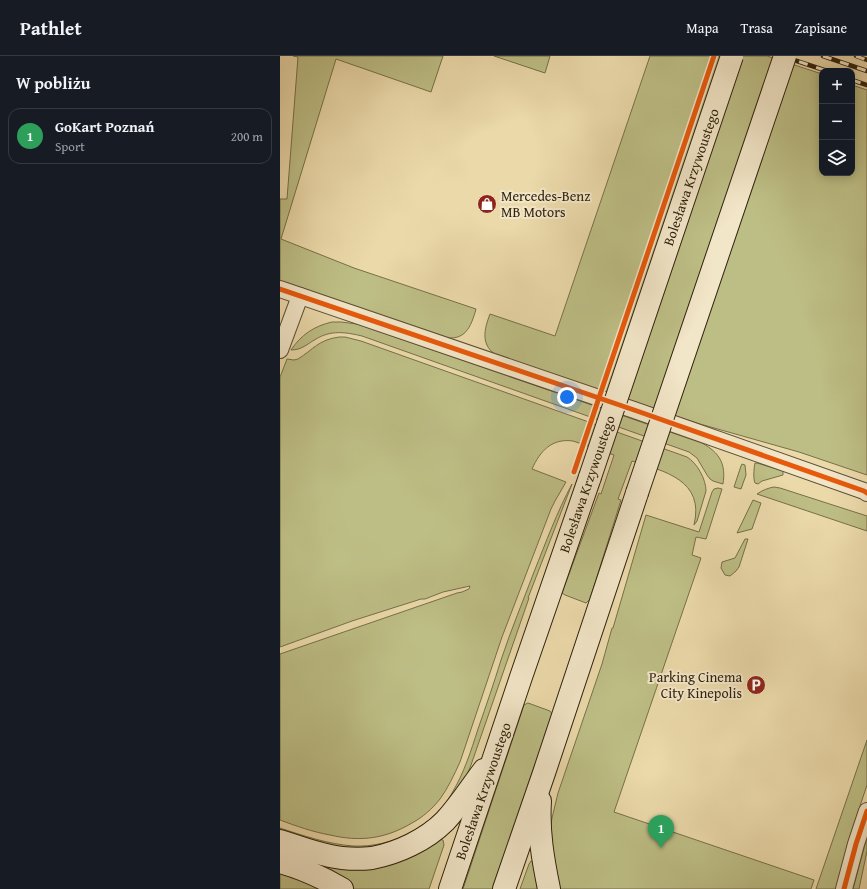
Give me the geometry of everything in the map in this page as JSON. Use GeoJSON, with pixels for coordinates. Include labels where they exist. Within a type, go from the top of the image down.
{"type":"FeatureCollection","features":[{"type":"Feature","properties":{"kind":"main road","name":"Bolesława Krzywoustego"},"geometry":{"type":"LineString","coordinates":[[450,889],[732,56]]}},
{"type":"Feature","properties":{"kind":"main road"},"geometry":{"type":"LineString","coordinates":[[504,889],[784,56]]}},
{"type":"Feature","properties":{"kind":"main road"},"geometry":{"type":"LineString","coordinates":[[280,841],[324,855],[341,858],[372,858],[411,845],[427,836],[453,812],[497,751]]}},
{"type":"Feature","properties":{"kind":"main road"},"geometry":{"type":"LineString","coordinates":[[544,772],[541,793],[540,828],[542,854],[549,889]]}},
{"type":"Feature","properties":{"kind":"main road"},"geometry":{"type":"LineString","coordinates":[[280,862],[314,874],[342,889]]}},
{"type":"Feature","properties":{"kind":"street"},"geometry":{"type":"LineString","coordinates":[[280,289],[866,491]]}},
{"type":"Feature","properties":{"kind":"street"},"geometry":{"type":"LineString","coordinates":[[280,350],[300,296]]}},
{"type":"Feature","properties":{"kind":"street"},"geometry":{"type":"LineString","coordinates":[[844,889],[856,844],[867,811]]}},
{"type":"Feature","properties":{"kind":"green space"},"geometry":{"type":"Polygon","coordinates":[[[293,56],[443,56],[431,92],[336,59],[281,239],[354,268],[476,309],[472,322],[466,332],[462,335],[451,338],[443,337],[280,281],[280,199],[287,199],[298,57],[293,56]]]}},
{"type":"Feature","properties":{"kind":"green space"},"geometry":{"type":"Polygon","coordinates":[[[494,56],[550,56],[545,73],[494,56]]]}},
{"type":"Feature","properties":{"kind":"green space"},"geometry":{"type":"Polygon","coordinates":[[[650,56],[767,56],[819,73],[819,176],[855,176],[855,86],[867,90],[867,475],[799,452],[700,424],[498,356],[488,347],[485,332],[490,314],[555,336],[650,56]]]}},
{"type":"Feature","properties":{"kind":"green space"},"geometry":{"type":"Polygon","coordinates":[[[332,322],[357,324],[702,443],[713,451],[720,460],[724,471],[723,484],[710,479],[697,458],[689,452],[362,336],[344,333],[327,334],[301,348],[291,350],[308,332],[319,326],[332,322]]]}},
{"type":"Feature","properties":{"kind":"green space"},"geometry":{"type":"Polygon","coordinates":[[[339,337],[361,341],[687,457],[694,463],[700,472],[706,486],[706,491],[697,521],[694,525],[696,510],[693,497],[688,488],[669,474],[632,461],[618,499],[621,500],[590,599],[586,603],[562,593],[599,493],[601,494],[614,455],[573,441],[553,444],[543,451],[532,469],[566,482],[551,509],[502,637],[458,767],[440,799],[424,815],[392,833],[372,838],[352,838],[324,834],[280,820],[280,654],[462,592],[469,589],[470,586],[443,592],[425,599],[352,621],[280,647],[280,377],[287,359],[298,359],[326,340],[339,337]]]}},
{"type":"Feature","properties":{"kind":"green space"},"geometry":{"type":"Polygon","coordinates":[[[755,463],[783,471],[783,475],[762,481],[758,484],[755,483],[755,463]]]}},
{"type":"Feature","properties":{"kind":"green space"},"geometry":{"type":"Polygon","coordinates":[[[742,464],[745,465],[746,475],[741,489],[734,487],[742,464]]]}},
{"type":"Feature","properties":{"kind":"green space"},"geometry":{"type":"Polygon","coordinates":[[[572,484],[528,598],[471,765],[466,777],[439,817],[390,846],[341,849],[280,832],[280,828],[334,843],[353,846],[368,846],[396,839],[410,833],[434,816],[444,805],[452,793],[467,762],[513,627],[561,505],[572,484]]]}},
{"type":"Feature","properties":{"kind":"green space"},"geometry":{"type":"Polygon","coordinates":[[[774,487],[867,516],[867,531],[757,494],[774,487]]]}},
{"type":"Feature","properties":{"kind":"green space"},"geometry":{"type":"Polygon","coordinates":[[[714,489],[722,489],[706,539],[696,537],[692,555],[701,558],[614,812],[814,880],[811,889],[557,889],[549,836],[552,818],[558,793],[602,664],[646,515],[699,532],[712,492],[714,489]]]}},
{"type":"Feature","properties":{"kind":"green space"},"geometry":{"type":"Polygon","coordinates":[[[753,500],[761,503],[752,529],[737,533],[753,500]]]}},
{"type":"Feature","properties":{"kind":"green space"},"geometry":{"type":"Polygon","coordinates":[[[745,539],[748,539],[739,567],[730,576],[725,575],[721,568],[722,562],[735,558],[745,539]]]}},
{"type":"Feature","properties":{"kind":"green space"},"geometry":{"type":"Polygon","coordinates":[[[528,703],[550,711],[552,714],[493,889],[463,889],[524,705],[528,703]]]}},
{"type":"Feature","properties":{"kind":"green space"},"geometry":{"type":"Polygon","coordinates":[[[867,740],[867,785],[850,836],[836,889],[816,889],[867,740]]]}},
{"type":"Feature","properties":{"kind":"green space"},"geometry":{"type":"Polygon","coordinates":[[[867,837],[867,851],[859,889],[853,889],[867,837]]]}},
{"type":"Feature","properties":{"kind":"green space"},"geometry":{"type":"Polygon","coordinates":[[[439,839],[443,840],[444,845],[429,889],[353,889],[299,856],[439,839]]]}},
{"type":"Feature","properties":{"kind":"green space"},"geometry":{"type":"Polygon","coordinates":[[[531,861],[534,862],[542,889],[520,889],[529,864],[531,861]]]}},
{"type":"Feature","properties":{"kind":"green space"},"geometry":{"type":"Polygon","coordinates":[[[280,869],[327,889],[280,889],[280,869]]]}},
{"type":"Feature","properties":{"kind":"railway"},"geometry":{"type":"LineString","coordinates":[[782,56],[819,68]]}},
{"type":"Feature","properties":{"kind":"railway"},"geometry":{"type":"LineString","coordinates":[[823,56],[867,71]]}},
{"type":"Feature","properties":{"kind":"railway"},"geometry":{"type":"LineString","coordinates":[[856,56],[867,60]]}},
{"type":"Feature","properties":{"kind":"railway"},"geometry":{"type":"LineString","coordinates":[[855,81],[867,85]]}},
{"type":"Feature","properties":{"kind":"cycle path"},"geometry":{"type":"LineString","coordinates":[[574,472],[714,56]]}},
{"type":"Feature","properties":{"kind":"cycle path"},"geometry":{"type":"LineString","coordinates":[[280,289],[637,411],[867,493]]}},
{"type":"Feature","properties":{"kind":"cycle path"},"geometry":{"type":"LineString","coordinates":[[844,889],[856,844],[867,811]]}},
{"type":"Feature","properties":{"kind":"place","name":"Mercedes-Benz MB Motors"},"geometry":{"type":"Point","coordinates":[487,204]}},
{"type":"Feature","properties":{"kind":"place","name":"Parking Cinema City Kinepolis"},"geometry":{"type":"Point","coordinates":[756,685]}},
{"type":"Feature","properties":{"kind":"place","name":"GoKart Poznań"},"geometry":{"type":"Point","coordinates":[661,848]}}]}
